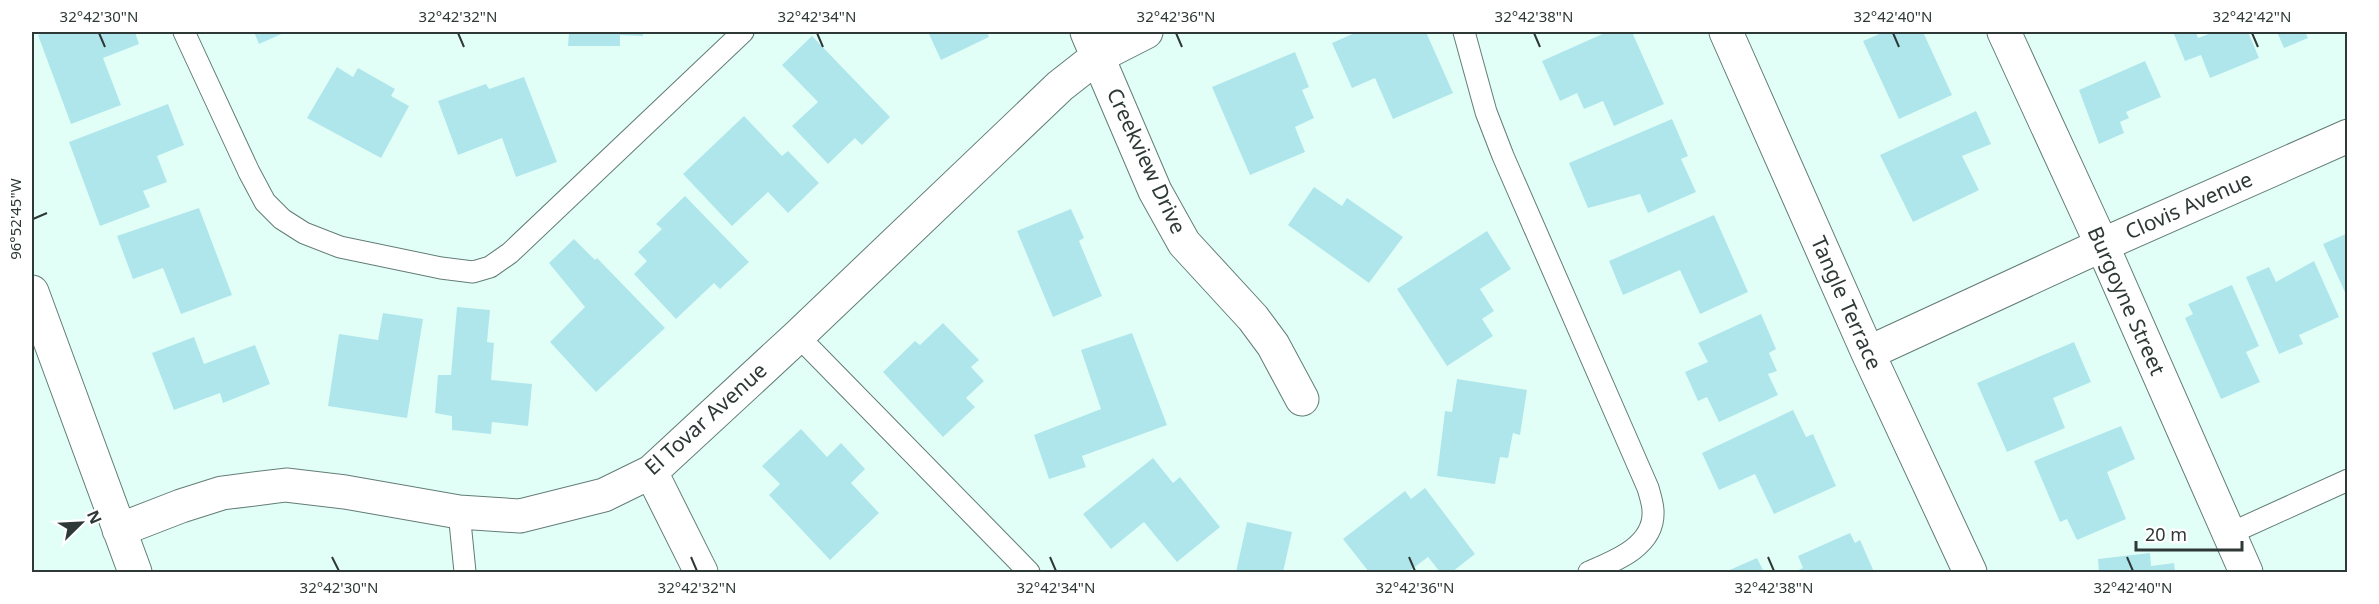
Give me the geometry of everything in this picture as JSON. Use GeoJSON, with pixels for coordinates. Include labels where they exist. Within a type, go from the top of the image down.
{"type":"FeatureCollection","features":[{"type":"Feature","properties":{"kind":"street","name":"El Tovar Avenue"},"geometry":{"type":"LineString","coordinates":[[119,530],[222,493],[286,485],[345,492],[459,512],[520,516],[604,495],[651,472],[798,336],[1060,86],[1092,44],[1146,32]]}},
{"type":"Feature","properties":{"kind":"street","name":"Tangle Terrace"},"geometry":{"type":"LineString","coordinates":[[1726,32],[1868,353],[1970,573]]}},
{"type":"Feature","properties":{"kind":"street","name":"Burgoyne Street"},"geometry":{"type":"LineString","coordinates":[[2004,32],[2102,245],[2246,573]]}},
{"type":"Feature","properties":{"kind":"street","name":"Creekview Drive"},"geometry":{"type":"LineString","coordinates":[[1092,44],[1155,191],[1185,243],[1260,327],[1273,345],[1302,399]]}},
{"type":"Feature","properties":{"kind":"street","name":"Clovis Avenue"},"geometry":{"type":"LineString","coordinates":[[1868,353],[2102,245],[2348,136]]}},
{"type":"Feature","properties":{"kind":"street"},"geometry":{"type":"LineString","coordinates":[[32,292],[135,573]]}},
{"type":"Feature","properties":{"kind":"street"},"geometry":{"type":"LineString","coordinates":[[651,472],[701,573]]}},
{"type":"Feature","properties":{"kind":"lane"},"geometry":{"type":"LineString","coordinates":[[184,32],[249,172],[265,202],[282,219],[304,233],[340,247],[441,268],[473,272],[490,267],[510,253],[743,32]]}},
{"type":"Feature","properties":{"kind":"lane"},"geometry":{"type":"LineString","coordinates":[[1464,32],[1486,112],[1503,156],[1648,488],[1654,512],[1648,531],[1638,547],[1589,573]]}},
{"type":"Feature","properties":{"kind":"lane"},"geometry":{"type":"LineString","coordinates":[[798,336],[1029,573]]}},
{"type":"Feature","properties":{"kind":"lane"},"geometry":{"type":"LineString","coordinates":[[2229,534],[2348,480]]}},
{"type":"Feature","properties":{"kind":"lane"},"geometry":{"type":"LineString","coordinates":[[459,512],[465,573]]}},
{"type":"Feature","properties":{"kind":"building"},"geometry":{"type":"Polygon","coordinates":[[[47,32],[135,32],[139,44],[103,58],[121,105],[71,124],[38,35],[47,32]]]}},
{"type":"Feature","properties":{"kind":"building"},"geometry":{"type":"Polygon","coordinates":[[[254,32],[286,32],[259,44],[254,32]]]}},
{"type":"Feature","properties":{"kind":"building"},"geometry":{"type":"Polygon","coordinates":[[[569,32],[643,32],[643,36],[620,35],[620,46],[568,46],[569,32]]]}},
{"type":"Feature","properties":{"kind":"building"},"geometry":{"type":"Polygon","coordinates":[[[928,32],[987,32],[989,37],[941,60],[928,32]]]}},
{"type":"Feature","properties":{"kind":"building"},"geometry":{"type":"Polygon","coordinates":[[[1357,32],[1426,32],[1453,93],[1393,119],[1375,78],[1352,88],[1332,43],[1357,32]]]}},
{"type":"Feature","properties":{"kind":"building"},"geometry":{"type":"Polygon","coordinates":[[[1607,32],[1632,32],[1664,104],[1614,126],[1603,101],[1584,109],[1577,93],[1560,101],[1542,61],[1607,32]]]}},
{"type":"Feature","properties":{"kind":"building"},"geometry":{"type":"Polygon","coordinates":[[[1884,32],[1923,32],[1952,95],[1899,119],[1863,41],[1884,32]]]}},
{"type":"Feature","properties":{"kind":"building"},"geometry":{"type":"Polygon","coordinates":[[[2173,32],[2196,32],[2198,38],[2214,32],[2248,32],[2259,58],[2210,78],[2201,55],[2185,61],[2173,32]]]}},
{"type":"Feature","properties":{"kind":"building"},"geometry":{"type":"Polygon","coordinates":[[[2277,32],[2305,32],[2308,38],[2284,48],[2277,32]]]}},
{"type":"Feature","properties":{"kind":"building"},"geometry":{"type":"Polygon","coordinates":[[[812,36],[890,117],[862,145],[855,138],[828,164],[792,126],[818,102],[782,65],[812,36]]]}},
{"type":"Feature","properties":{"kind":"building"},"geometry":{"type":"Polygon","coordinates":[[[1295,52],[1309,87],[1302,90],[1314,118],[1295,127],[1305,152],[1250,175],[1212,87],[1295,52]]]}},
{"type":"Feature","properties":{"kind":"building"},"geometry":{"type":"Polygon","coordinates":[[[2145,61],[2161,97],[2126,112],[2129,118],[2120,122],[2124,133],[2099,144],[2079,90],[2145,61]]]}},
{"type":"Feature","properties":{"kind":"building"},"geometry":{"type":"Polygon","coordinates":[[[337,67],[353,77],[358,68],[395,89],[391,96],[409,106],[381,158],[307,118],[337,67]]]}},
{"type":"Feature","properties":{"kind":"building"},"geometry":{"type":"Polygon","coordinates":[[[524,77],[557,162],[516,177],[502,138],[458,155],[438,101],[486,84],[489,89],[524,77]]]}},
{"type":"Feature","properties":{"kind":"building"},"geometry":{"type":"Polygon","coordinates":[[[168,104],[184,145],[157,156],[167,182],[143,191],[150,207],[100,226],[69,142],[168,104]]]}},
{"type":"Feature","properties":{"kind":"building"},"geometry":{"type":"Polygon","coordinates":[[[1976,111],[1991,144],[1962,156],[1979,190],[1913,222],[1880,155],[1976,111]]]}},
{"type":"Feature","properties":{"kind":"building"},"geometry":{"type":"Polygon","coordinates":[[[744,116],[782,156],[788,151],[819,183],[788,213],[768,192],[732,226],[683,174],[744,116]]]}},
{"type":"Feature","properties":{"kind":"building"},"geometry":{"type":"Polygon","coordinates":[[[1672,119],[1688,156],[1681,159],[1696,192],[1648,213],[1640,194],[1588,208],[1569,163],[1672,119]]]}},
{"type":"Feature","properties":{"kind":"building"},"geometry":{"type":"Polygon","coordinates":[[[1314,187],[1342,206],[1347,198],[1403,237],[1369,283],[1288,225],[1314,187]]]}},
{"type":"Feature","properties":{"kind":"building"},"geometry":{"type":"Polygon","coordinates":[[[685,196],[749,262],[720,289],[714,283],[676,319],[634,274],[647,261],[638,252],[662,229],[656,224],[685,196]]]}},
{"type":"Feature","properties":{"kind":"building"},"geometry":{"type":"Polygon","coordinates":[[[199,208],[232,295],[181,314],[163,268],[133,279],[117,236],[199,208]]]}},
{"type":"Feature","properties":{"kind":"building"},"geometry":{"type":"Polygon","coordinates":[[[1071,209],[1084,238],[1079,241],[1102,296],[1053,317],[1017,231],[1071,209]]]}},
{"type":"Feature","properties":{"kind":"building"},"geometry":{"type":"Polygon","coordinates":[[[1714,215],[1748,292],[1700,314],[1680,270],[1623,295],[1609,261],[1714,215]]]}},
{"type":"Feature","properties":{"kind":"building"},"geometry":{"type":"Polygon","coordinates":[[[1487,231],[1511,269],[1480,289],[1494,311],[1482,319],[1493,336],[1447,366],[1397,289],[1487,231]]]}},
{"type":"Feature","properties":{"kind":"building"},"geometry":{"type":"Polygon","coordinates":[[[2348,233],[2348,299],[2323,244],[2348,233]]]}},
{"type":"Feature","properties":{"kind":"building"},"geometry":{"type":"Polygon","coordinates":[[[574,239],[595,260],[597,258],[665,328],[596,392],[550,342],[585,307],[549,263],[574,239]]]}},
{"type":"Feature","properties":{"kind":"building"},"geometry":{"type":"Polygon","coordinates":[[[2314,261],[2339,317],[2299,335],[2303,344],[2279,354],[2246,277],[2269,267],[2276,282],[2314,261]]]}},
{"type":"Feature","properties":{"kind":"building"},"geometry":{"type":"Polygon","coordinates":[[[2232,285],[2259,346],[2246,352],[2260,382],[2221,399],[2185,318],[2193,314],[2188,304],[2232,285]]]}},
{"type":"Feature","properties":{"kind":"building"},"geometry":{"type":"Polygon","coordinates":[[[457,307],[490,310],[487,342],[494,343],[491,380],[532,384],[528,426],[492,422],[491,434],[452,430],[452,416],[435,413],[438,375],[451,375],[457,307]]]}},
{"type":"Feature","properties":{"kind":"building"},"geometry":{"type":"Polygon","coordinates":[[[383,313],[423,319],[407,418],[328,406],[339,334],[378,340],[383,313]]]}},
{"type":"Feature","properties":{"kind":"building"},"geometry":{"type":"Polygon","coordinates":[[[1761,314],[1776,349],[1769,353],[1777,371],[1768,374],[1778,395],[1719,422],[1707,397],[1698,401],[1685,372],[1708,362],[1698,343],[1761,314]]]}},
{"type":"Feature","properties":{"kind":"building"},"geometry":{"type":"Polygon","coordinates":[[[943,323],[979,360],[971,367],[984,381],[966,398],[975,407],[943,437],[883,372],[915,341],[920,345],[943,323]]]}},
{"type":"Feature","properties":{"kind":"building"},"geometry":{"type":"Polygon","coordinates":[[[1132,333],[1167,425],[1082,456],[1086,467],[1049,479],[1034,435],[1101,409],[1081,350],[1132,333]]]}},
{"type":"Feature","properties":{"kind":"building"},"geometry":{"type":"Polygon","coordinates":[[[194,337],[204,364],[255,345],[270,384],[223,403],[220,393],[174,410],[152,353],[194,337]]]}},
{"type":"Feature","properties":{"kind":"building"},"geometry":{"type":"Polygon","coordinates":[[[2074,342],[2091,382],[2053,398],[2065,428],[2007,452],[1977,383],[2074,342]]]}},
{"type":"Feature","properties":{"kind":"building"},"geometry":{"type":"Polygon","coordinates":[[[1457,379],[1527,390],[1520,435],[1513,433],[1508,458],[1500,457],[1495,484],[1437,476],[1445,411],[1452,412],[1457,379]]]}},
{"type":"Feature","properties":{"kind":"building"},"geometry":{"type":"Polygon","coordinates":[[[1793,410],[1806,437],[1813,434],[1836,486],[1774,514],[1755,474],[1719,490],[1702,453],[1793,410]]]}},
{"type":"Feature","properties":{"kind":"building"},"geometry":{"type":"Polygon","coordinates":[[[2121,426],[2135,459],[2107,472],[2126,519],[2077,540],[2067,519],[2060,522],[2034,461],[2121,426]]]}},
{"type":"Feature","properties":{"kind":"building"},"geometry":{"type":"Polygon","coordinates":[[[801,429],[827,457],[841,443],[865,469],[851,483],[879,513],[830,560],[769,495],[780,484],[762,466],[801,429]]]}},
{"type":"Feature","properties":{"kind":"building"},"geometry":{"type":"Polygon","coordinates":[[[1153,458],[1173,483],[1180,477],[1220,527],[1177,562],[1144,522],[1111,549],[1083,514],[1153,458]]]}},
{"type":"Feature","properties":{"kind":"building"},"geometry":{"type":"Polygon","coordinates":[[[1425,488],[1475,554],[1452,572],[1440,572],[1428,557],[1408,572],[1369,572],[1343,539],[1405,491],[1411,499],[1425,488]]]}},
{"type":"Feature","properties":{"kind":"building"},"geometry":{"type":"Polygon","coordinates":[[[1247,522],[1292,532],[1283,572],[1236,572],[1247,522]]]}},
{"type":"Feature","properties":{"kind":"building"},"geometry":{"type":"Polygon","coordinates":[[[1850,533],[1855,543],[1860,540],[1874,572],[1794,572],[1803,568],[1798,556],[1850,533]]]}},
{"type":"Feature","properties":{"kind":"building"},"geometry":{"type":"Polygon","coordinates":[[[2150,553],[2151,566],[2174,563],[2175,572],[2099,572],[2098,559],[2150,553]]]}},
{"type":"Feature","properties":{"kind":"building"},"geometry":{"type":"Polygon","coordinates":[[[1757,558],[1764,572],[1725,572],[1757,558]]]}}]}
